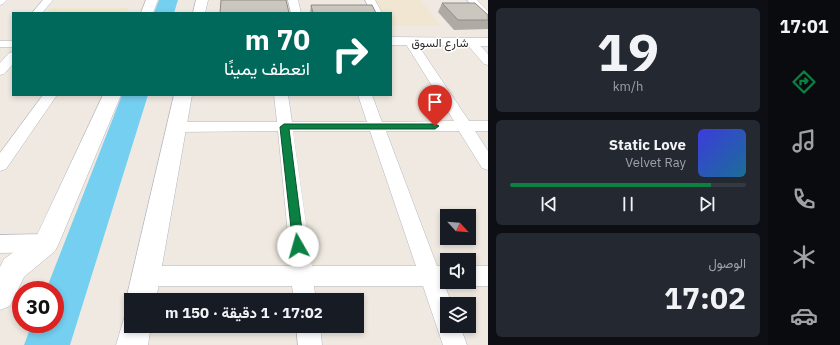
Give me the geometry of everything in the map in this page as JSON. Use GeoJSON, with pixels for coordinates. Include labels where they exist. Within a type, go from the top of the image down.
{"type":"FeatureCollection","features":[{"type":"Feature","properties":{"kind":"street"},"geometry":{"type":"LineString","coordinates":[[38,12],[48,0]]}},
{"type":"Feature","properties":{"kind":"street"},"geometry":{"type":"LineString","coordinates":[[147,12],[152,0]]}},
{"type":"Feature","properties":{"kind":"street"},"geometry":{"type":"LineString","coordinates":[[199,12],[202,0]]}},
{"type":"Feature","properties":{"kind":"street"},"geometry":{"type":"LineString","coordinates":[[293,0],[296,12]]}},
{"type":"Feature","properties":{"kind":"street"},"geometry":{"type":"LineString","coordinates":[[370,0],[376,12]]}},
{"type":"Feature","properties":{"kind":"street"},"geometry":{"type":"LineString","coordinates":[[472,0],[488,17]]}},
{"type":"Feature","properties":{"kind":"street","name":"شارع السوق"},"geometry":{"type":"LineString","coordinates":[[392,40],[488,42]]}},
{"type":"Feature","properties":{"kind":"street"},"geometry":{"type":"LineString","coordinates":[[410,41],[488,164]]}},
{"type":"Feature","properties":{"kind":"street"},"geometry":{"type":"LineString","coordinates":[[471,42],[488,61]]}},
{"type":"Feature","properties":{"kind":"street"},"geometry":{"type":"LineString","coordinates":[[0,71],[10,46]]}},
{"type":"Feature","properties":{"kind":"street"},"geometry":{"type":"LineString","coordinates":[[0,76],[12,76]]}},
{"type":"Feature","properties":{"kind":"street"},"geometry":{"type":"LineString","coordinates":[[0,165],[49,96]]}},
{"type":"Feature","properties":{"kind":"street"},"geometry":{"type":"LineString","coordinates":[[0,296],[14,268],[46,243],[112,96]]}},
{"type":"Feature","properties":{"kind":"street"},"geometry":{"type":"LineString","coordinates":[[142,293],[183,96]]}},
{"type":"Feature","properties":{"kind":"street"},"geometry":{"type":"LineString","coordinates":[[281,96],[304,293]]}},
{"type":"Feature","properties":{"kind":"street"},"geometry":{"type":"LineString","coordinates":[[365,96],[439,276],[443,297]]}},
{"type":"Feature","properties":{"kind":"street"},"geometry":{"type":"LineString","coordinates":[[176,127],[488,126]]}},
{"type":"Feature","properties":{"kind":"street"},"geometry":{"type":"LineString","coordinates":[[0,244],[46,243]]}},
{"type":"Feature","properties":{"kind":"street"},"geometry":{"type":"LineString","coordinates":[[146,276],[439,276]]}},
{"type":"Feature","properties":{"kind":"street"},"geometry":{"type":"LineString","coordinates":[[476,276],[488,276]]}},
{"type":"Feature","properties":{"kind":"street"},"geometry":{"type":"LineString","coordinates":[[132,345],[135,333]]}},
{"type":"Feature","properties":{"kind":"street"},"geometry":{"type":"LineString","coordinates":[[309,333],[310,345]]}},
{"type":"Feature","properties":{"kind":"street"},"geometry":{"type":"LineString","coordinates":[[451,333],[455,345]]}},
{"type":"Feature","properties":{"kind":"shaded area"},"geometry":{"type":"Polygon","coordinates":[[[375,0],[420,0],[441,26],[392,26],[392,12],[382,12],[375,0]]]}},
{"type":"Feature","properties":{"kind":"shaded area"},"geometry":{"type":"Polygon","coordinates":[[[51,8],[128,8],[126,12],[48,12],[51,8]]]}},
{"type":"Feature","properties":{"kind":"water"},"geometry":{"type":"Polygon","coordinates":[[[159,0],[178,0],[174,12],[154,12],[159,0]]]}},
{"type":"Feature","properties":{"kind":"water"},"geometry":{"type":"Polygon","coordinates":[[[122,96],[148,96],[70,345],[24,345],[29,333],[64,333],[64,281],[50,281],[122,96]]]}},
{"type":"Feature","properties":{"kind":"building"},"geometry":{"type":"Polygon","coordinates":[[[221,0],[286,0],[289,12],[220,12],[221,0]]]}},
{"type":"Feature","properties":{"kind":"building"},"geometry":{"type":"Polygon","coordinates":[[[442,3],[475,3],[488,15],[488,20],[458,20],[442,3]]]}},
{"type":"Feature","properties":{"kind":"building"},"geometry":{"type":"Polygon","coordinates":[[[311,5],[372,5],[376,12],[313,12],[311,5]]]}},
{"type":"Feature","properties":{"kind":"route"},"geometry":{"type":"LineString","coordinates":[[298,246],[284,127],[435,126]]}}]}
